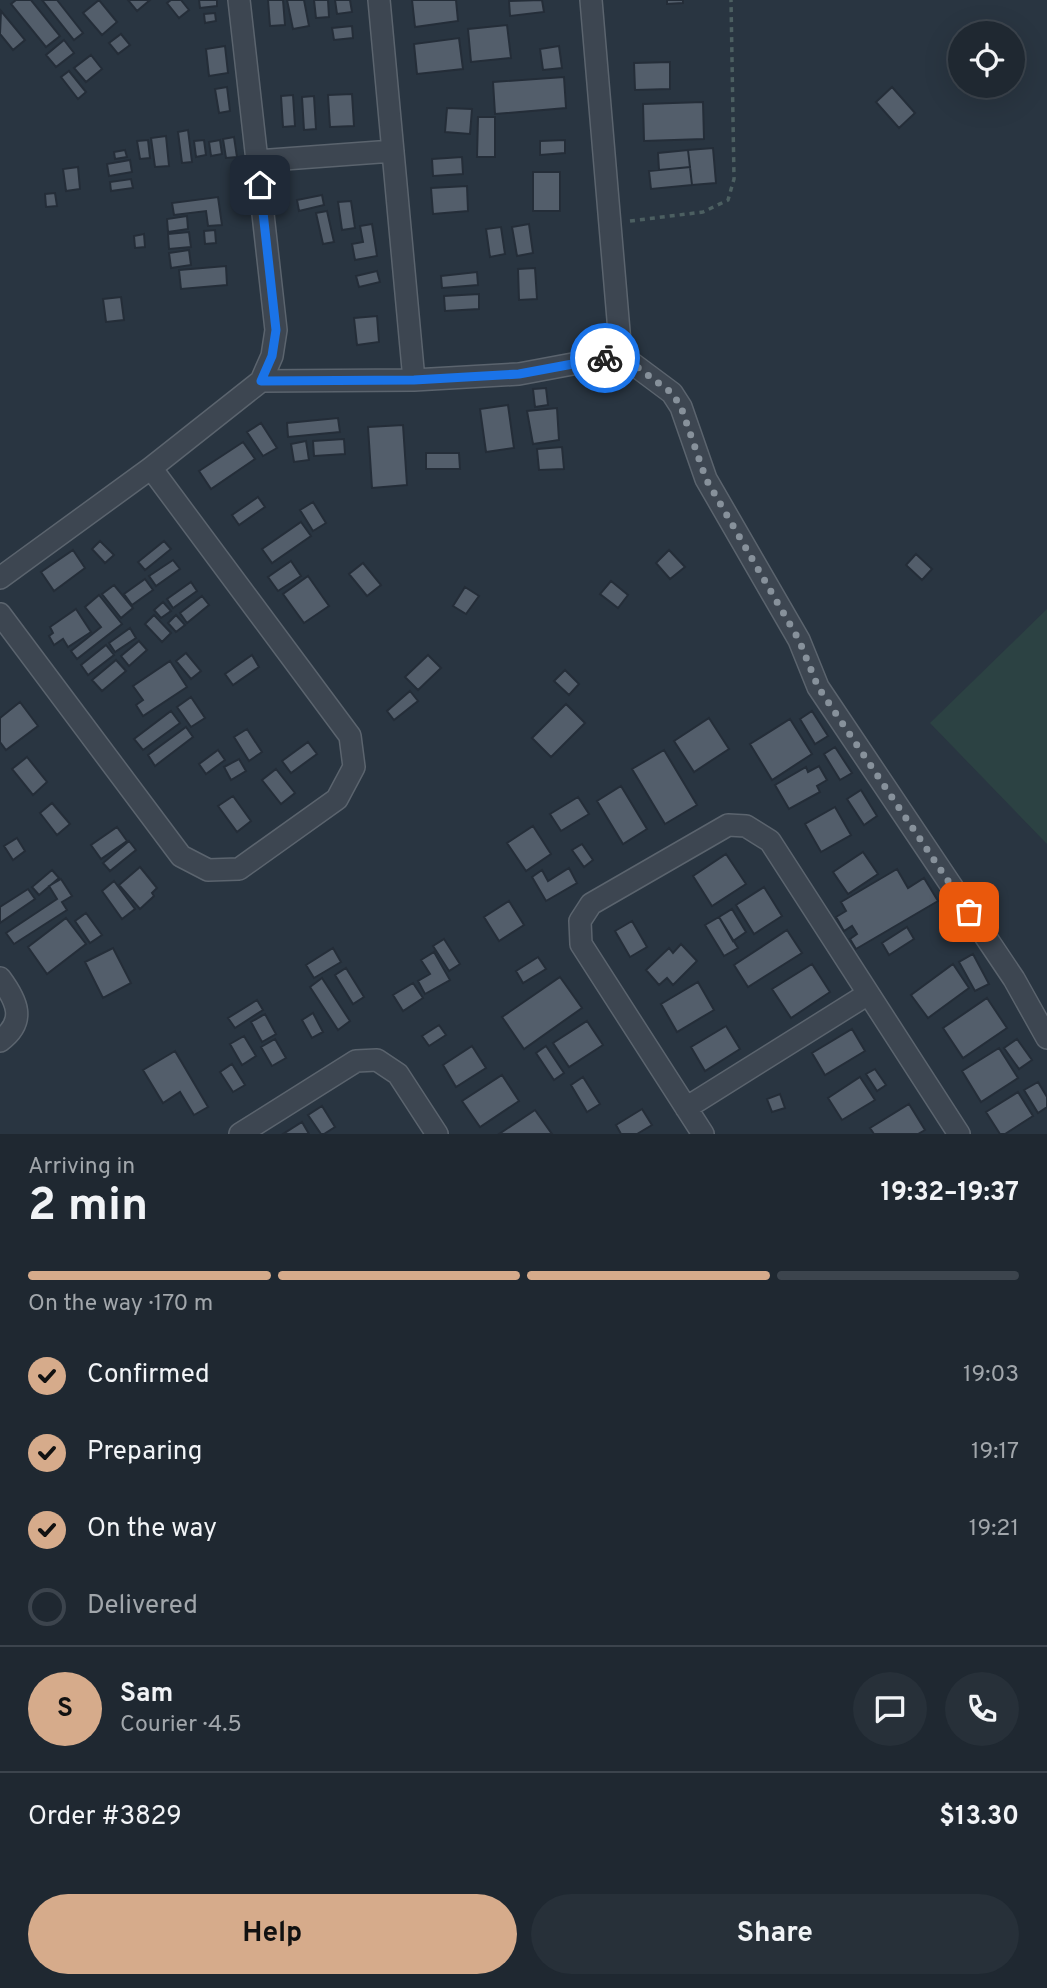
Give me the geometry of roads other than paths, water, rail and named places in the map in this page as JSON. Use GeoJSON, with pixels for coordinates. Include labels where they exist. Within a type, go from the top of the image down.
{"type":"FeatureCollection","features":[{"type":"Feature","properties":{"kind":"street"},"geometry":{"type":"LineString","coordinates":[[0,578],[151,468],[261,381],[272,356],[276,330],[239,0]]}},
{"type":"Feature","properties":{"kind":"street"},"geometry":{"type":"LineString","coordinates":[[379,0],[414,380]]}},
{"type":"Feature","properties":{"kind":"street"},"geometry":{"type":"LineString","coordinates":[[591,0],[621,355]]}},
{"type":"Feature","properties":{"kind":"street"},"geometry":{"type":"LineString","coordinates":[[257,161],[393,151]]}},
{"type":"Feature","properties":{"kind":"street"},"geometry":{"type":"LineString","coordinates":[[261,381],[414,380],[519,374],[621,355],[672,393],[681,407],[706,479],[799,640],[818,687],[1014,979],[1047,1038]]}},
{"type":"Feature","properties":{"kind":"street"},"geometry":{"type":"LineString","coordinates":[[0,614],[181,856],[208,870],[239,869],[337,799],[354,767],[350,736],[151,468]]}},
{"type":"Feature","properties":{"kind":"street"},"geometry":{"type":"LineString","coordinates":[[703,1134],[581,944],[580,921],[591,904],[728,825],[746,826],[770,841],[959,1134]]}},
{"type":"Feature","properties":{"kind":"street"},"geometry":{"type":"LineString","coordinates":[[0,978],[15,999],[19,1015],[10,1034],[0,1041]]}},
{"type":"Feature","properties":{"kind":"street"},"geometry":{"type":"LineString","coordinates":[[686,1108],[868,994]]}},
{"type":"Feature","properties":{"kind":"street"},"geometry":{"type":"LineString","coordinates":[[240,1134],[356,1061],[377,1060],[398,1074],[437,1134]]}}]}
